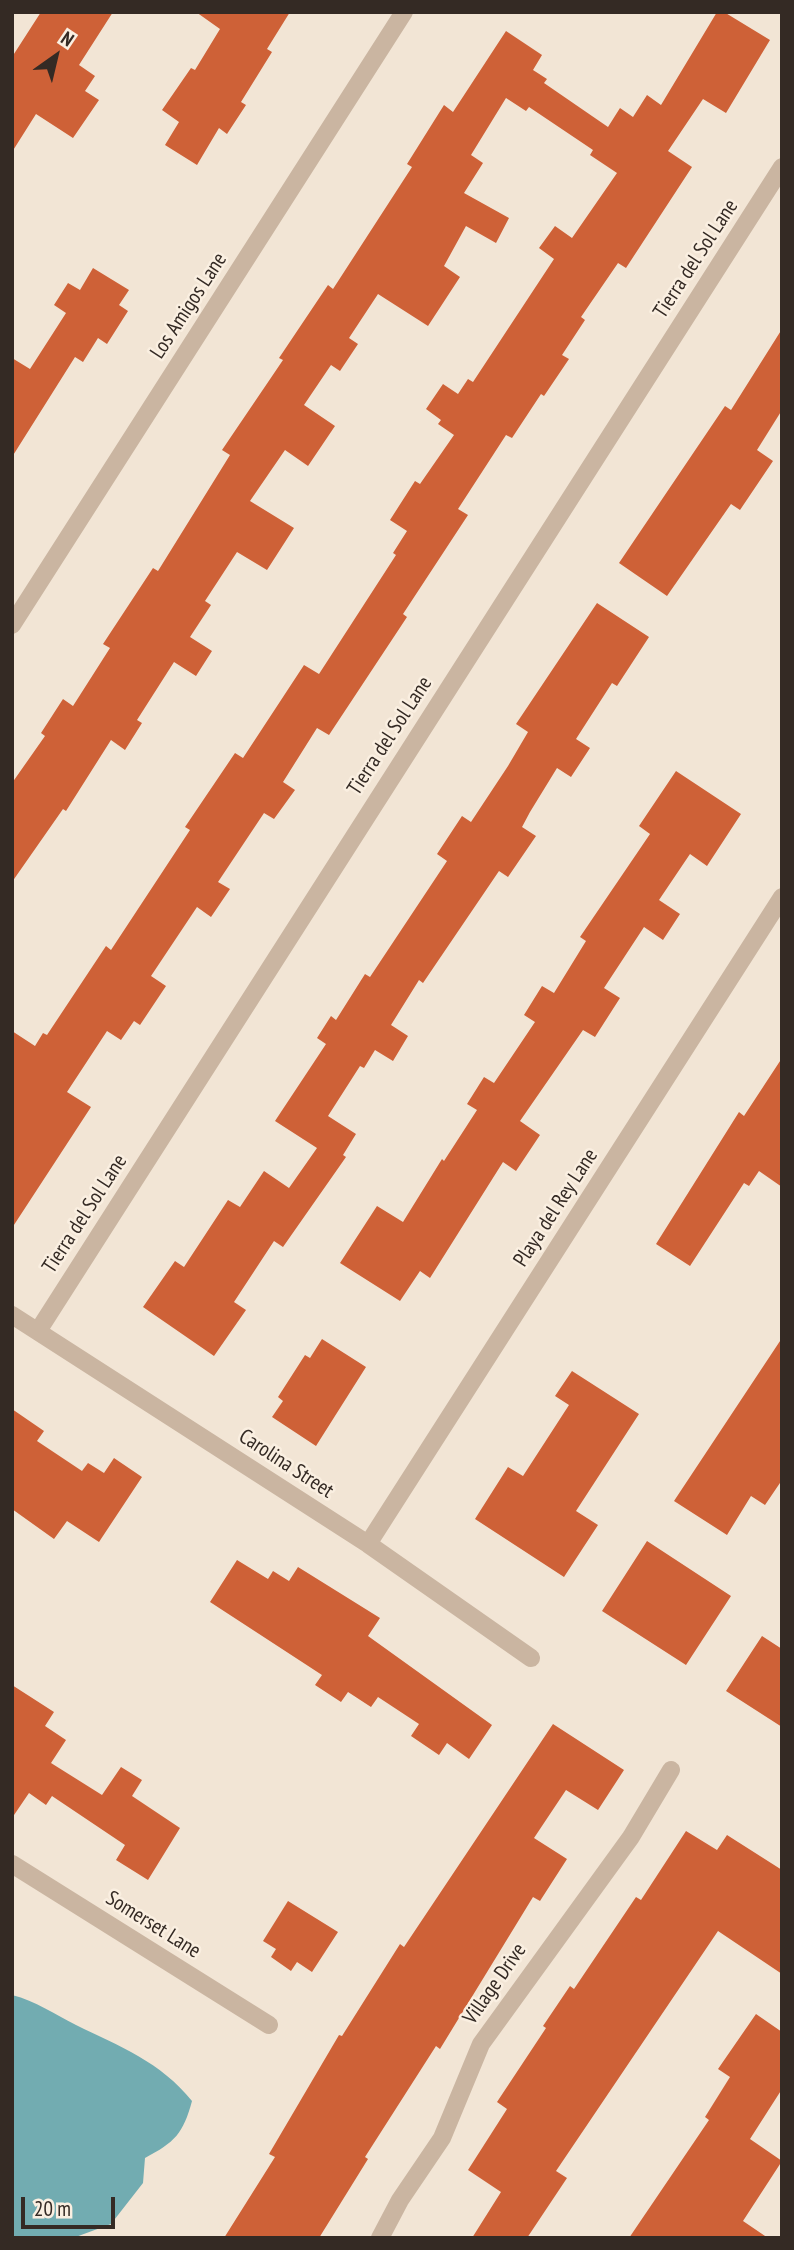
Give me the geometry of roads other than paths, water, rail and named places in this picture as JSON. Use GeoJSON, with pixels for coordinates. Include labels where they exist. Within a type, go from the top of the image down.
{"type":"FeatureCollection","features":[{"type":"Feature","properties":{"kind":"street","name":"Los Amigos Lane"},"geometry":{"type":"LineString","coordinates":[[12,625],[404,12]]}},
{"type":"Feature","properties":{"kind":"street","name":"Tierra del Sol Lane"},"geometry":{"type":"LineString","coordinates":[[37,1331],[782,167]]}},
{"type":"Feature","properties":{"kind":"street","name":"Playa del Rey Lane"},"geometry":{"type":"LineString","coordinates":[[368,1544],[782,897]]}},
{"type":"Feature","properties":{"kind":"street","name":"Carolina Street"},"geometry":{"type":"LineString","coordinates":[[12,1315],[368,1544],[531,1658]]}},
{"type":"Feature","properties":{"kind":"street","name":"Village Drive"},"geometry":{"type":"LineString","coordinates":[[380,2238],[400,2200],[442,2138],[481,2043],[631,1837],[671,1770]]}},
{"type":"Feature","properties":{"kind":"street","name":"Somerset Lane"},"geometry":{"type":"LineString","coordinates":[[12,1864],[269,2025]]}},
{"type":"Feature","properties":{"kind":"water"},"geometry":{"type":"Polygon","coordinates":[[[12,1995],[37,2004],[138,2056],[167,2076],[192,2101],[185,2122],[176,2136],[145,2158],[143,2183],[111,2224],[73,2238],[12,2238],[12,1995]]]}}]}
